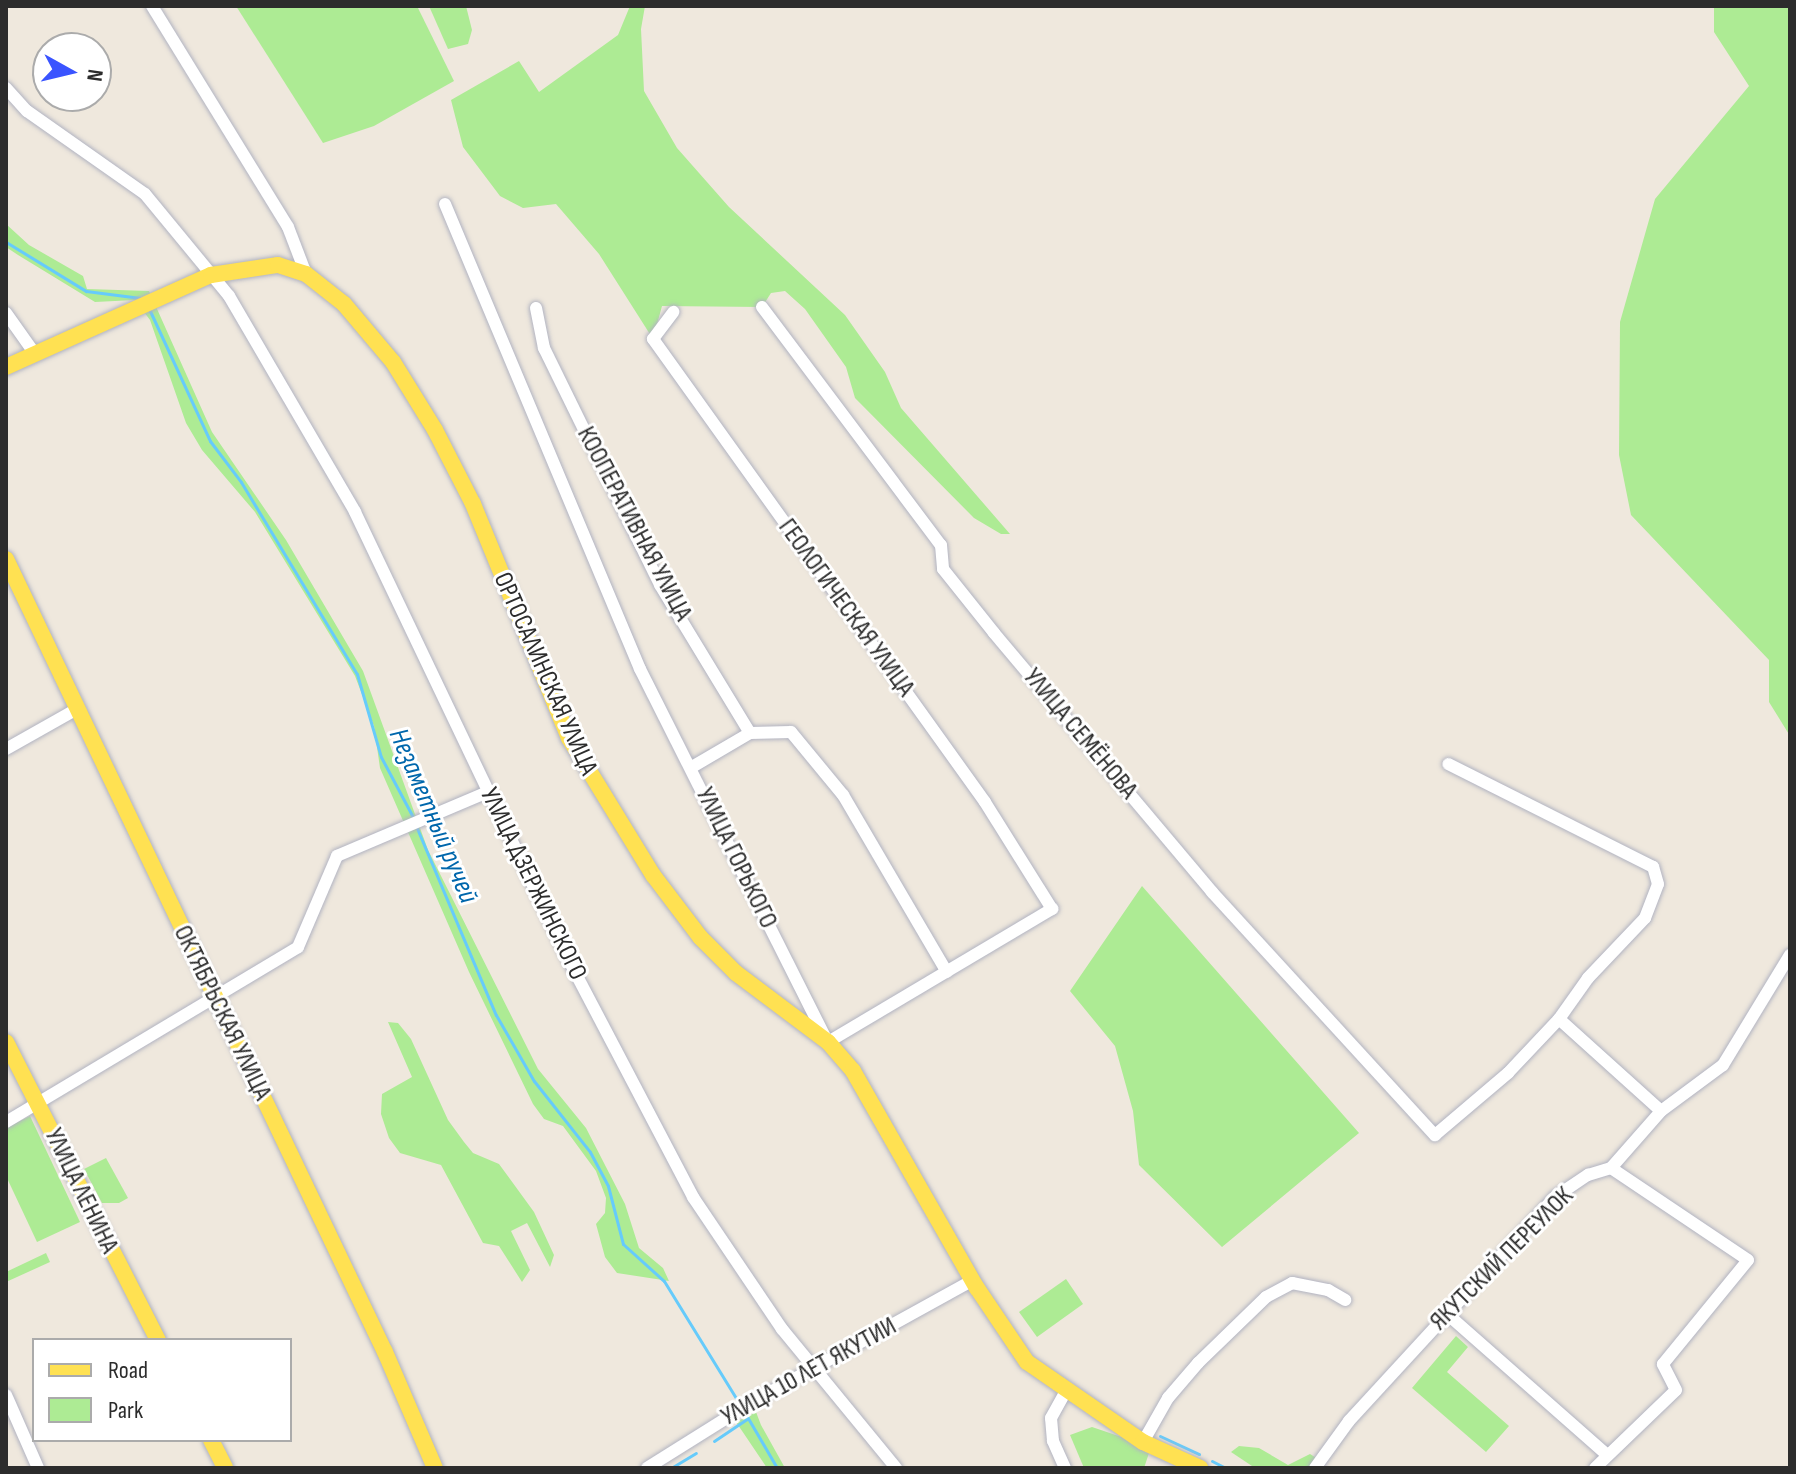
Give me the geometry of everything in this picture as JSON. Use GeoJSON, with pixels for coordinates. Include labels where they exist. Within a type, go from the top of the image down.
{"type":"FeatureCollection","features":[{"type":"Feature","properties":{"kind":"main road","name":"ОРТОСАЛИНСКАЯ УЛИЦА"},"geometry":{"type":"LineString","coordinates":[[6,367],[211,275],[278,265],[306,274],[344,304],[393,362],[435,430],[473,504],[569,738],[653,875],[700,937],[736,973],[828,1042]]}},
{"type":"Feature","properties":{"kind":"main road","name":"ОКТЯБРЬСКАЯ УЛИЦА"},"geometry":{"type":"LineString","coordinates":[[6,559],[385,1352],[435,1468]]}},
{"type":"Feature","properties":{"kind":"main road","name":"УЛИЦА ЛЕНИНА"},"geometry":{"type":"LineString","coordinates":[[6,1042],[157,1338]]}},
{"type":"Feature","properties":{"kind":"main road","name":"УЛИЦА ГОРЬКОГО"},"geometry":{"type":"LineString","coordinates":[[828,1042],[853,1071],[973,1280],[1027,1362],[1143,1442],[1200,1468]]}},
{"type":"Feature","properties":{"kind":"main road"},"geometry":{"type":"LineString","coordinates":[[212,1442],[225,1468]]}},
{"type":"Feature","properties":{"kind":"street"},"geometry":{"type":"LineString","coordinates":[[152,6],[288,227],[306,274]]}},
{"type":"Feature","properties":{"kind":"street","name":"УЛИЦА ДЗЕРЖИНСКОГО"},"geometry":{"type":"LineString","coordinates":[[6,88],[27,111],[145,194],[229,296],[355,512],[488,792],[693,1197],[727,1253],[815,1369],[896,1468]]}},
{"type":"Feature","properties":{"kind":"street","name":"УЛИЦА ГОРЬКОГО"},"geometry":{"type":"LineString","coordinates":[[445,204],[640,669],[692,767],[736,865],[828,1042]]}},
{"type":"Feature","properties":{"kind":"street","name":"УЛИЦА СЕМЁНОВА"},"geometry":{"type":"LineString","coordinates":[[762,307],[941,545],[943,569],[994,633],[1212,892],[1435,1135],[1508,1073],[1559,1019]]}},
{"type":"Feature","properties":{"kind":"street","name":"КООПЕРАТИВНАЯ УЛИЦА"},"geometry":{"type":"LineString","coordinates":[[536,308],[544,348],[660,585],[750,733]]}},
{"type":"Feature","properties":{"kind":"street","name":"ГЕОЛОГИЧЕСКАЯ УЛИЦА"},"geometry":{"type":"LineString","coordinates":[[673,312],[653,339],[985,802],[1052,909],[947,972]]}},
{"type":"Feature","properties":{"kind":"street"},"geometry":{"type":"LineString","coordinates":[[6,313],[35,354]]}},
{"type":"Feature","properties":{"kind":"street"},"geometry":{"type":"LineString","coordinates":[[6,749],[77,709]]}},
{"type":"Feature","properties":{"kind":"street"},"geometry":{"type":"LineString","coordinates":[[692,767],[750,733],[791,732],[843,795],[947,972],[828,1042]]}},
{"type":"Feature","properties":{"kind":"street"},"geometry":{"type":"LineString","coordinates":[[1448,764],[1653,867],[1658,884],[1645,918],[1588,978],[1559,1019],[1661,1111]]}},
{"type":"Feature","properties":{"kind":"street"},"geometry":{"type":"LineString","coordinates":[[6,1122],[298,947],[337,856],[488,792]]}},
{"type":"Feature","properties":{"kind":"street","name":"ЯКУТСКИЙ ПЕРЕУЛОК"},"geometry":{"type":"LineString","coordinates":[[1315,1468],[1349,1421],[1555,1197],[1588,1175],[1611,1168],[1661,1111],[1729,1057],[1790,955]]}},
{"type":"Feature","properties":{"kind":"street"},"geometry":{"type":"LineString","coordinates":[[1595,1468],[1606,1454],[1676,1390],[1663,1364],[1748,1260],[1611,1168]]}},
{"type":"Feature","properties":{"kind":"street","name":"УЛИЦА 10 ЛЕТ ЯКУТИИ"},"geometry":{"type":"LineString","coordinates":[[647,1468],[754,1401],[973,1280]]}},
{"type":"Feature","properties":{"kind":"street"},"geometry":{"type":"LineString","coordinates":[[1143,1442],[1168,1398],[1198,1363],[1266,1297],[1292,1283],[1328,1290],[1345,1300]]}},
{"type":"Feature","properties":{"kind":"street"},"geometry":{"type":"LineString","coordinates":[[1446,1313],[1606,1454]]}},
{"type":"Feature","properties":{"kind":"street"},"geometry":{"type":"LineString","coordinates":[[1065,1468],[1053,1441],[1051,1418],[1066,1391]]}},
{"type":"Feature","properties":{"kind":"street"},"geometry":{"type":"LineString","coordinates":[[6,1395],[38,1468]]}},
{"type":"Feature","properties":{"kind":"green space"},"geometry":{"type":"Polygon","coordinates":[[[236,6],[417,6],[454,81],[374,126],[323,143],[236,6]]]}},
{"type":"Feature","properties":{"kind":"green space"},"geometry":{"type":"Polygon","coordinates":[[[429,6],[466,6],[472,30],[468,44],[448,49],[429,6]]]}},
{"type":"Feature","properties":{"kind":"green space"},"geometry":{"type":"Polygon","coordinates":[[[630,6],[645,6],[641,29],[644,91],[677,148],[729,207],[845,315],[885,372],[901,408],[1010,534],[1001,534],[974,518],[855,398],[846,367],[805,309],[785,291],[771,293],[762,307],[662,306],[653,339],[599,254],[556,204],[523,208],[500,196],[463,147],[451,100],[519,61],[539,92],[618,35],[630,6]]]}},
{"type":"Feature","properties":{"kind":"green space"},"geometry":{"type":"Polygon","coordinates":[[[1714,6],[1790,6],[1790,736],[1769,702],[1769,660],[1631,515],[1619,455],[1620,322],[1655,199],[1749,86],[1714,32],[1714,6]]]}},
{"type":"Feature","properties":{"kind":"green space"},"geometry":{"type":"Polygon","coordinates":[[[6,224],[29,245],[83,276],[87,289],[149,291],[212,432],[286,540],[363,671],[428,850],[538,1069],[586,1128],[625,1204],[639,1248],[663,1268],[669,1281],[617,1273],[605,1257],[596,1224],[605,1213],[606,1198],[596,1171],[563,1126],[544,1119],[533,1104],[469,972],[380,768],[374,726],[355,676],[255,512],[202,450],[186,423],[150,320],[135,300],[95,302],[6,247],[6,224]]]}},
{"type":"Feature","properties":{"kind":"green space"},"geometry":{"type":"Polygon","coordinates":[[[1142,886],[1359,1133],[1222,1247],[1139,1165],[1133,1111],[1115,1046],[1070,991],[1142,886]]]}},
{"type":"Feature","properties":{"kind":"green space"},"geometry":{"type":"Polygon","coordinates":[[[388,1022],[398,1023],[411,1039],[448,1120],[464,1142],[473,1153],[499,1164],[534,1212],[554,1255],[550,1267],[527,1223],[511,1231],[530,1270],[522,1282],[499,1246],[483,1243],[441,1165],[400,1153],[389,1138],[381,1114],[382,1094],[412,1077],[388,1022]]]}},
{"type":"Feature","properties":{"kind":"green space"},"geometry":{"type":"Polygon","coordinates":[[[30,1116],[80,1222],[37,1242],[6,1176],[6,1128],[30,1116]]]}},
{"type":"Feature","properties":{"kind":"green space"},"geometry":{"type":"Polygon","coordinates":[[[106,1158],[128,1198],[119,1203],[102,1203],[84,1169],[106,1158]]]}},
{"type":"Feature","properties":{"kind":"green space"},"geometry":{"type":"Polygon","coordinates":[[[46,1253],[50,1262],[6,1282],[6,1272],[46,1253]]]}},
{"type":"Feature","properties":{"kind":"green space"},"geometry":{"type":"Polygon","coordinates":[[[1066,1279],[1083,1304],[1037,1337],[1019,1312],[1066,1279]]]}},
{"type":"Feature","properties":{"kind":"green space"},"geometry":{"type":"Polygon","coordinates":[[[1456,1336],[1468,1347],[1447,1372],[1509,1426],[1486,1452],[1412,1388],[1456,1336]]]}},
{"type":"Feature","properties":{"kind":"green space"},"geometry":{"type":"Polygon","coordinates":[[[756,1412],[785,1468],[767,1468],[736,1422],[756,1412]]]}},
{"type":"Feature","properties":{"kind":"green space"},"geometry":{"type":"Polygon","coordinates":[[[1092,1427],[1151,1447],[1144,1468],[1084,1468],[1070,1435],[1092,1427]]]}},
{"type":"Feature","properties":{"kind":"green space"},"geometry":{"type":"Polygon","coordinates":[[[1239,1446],[1259,1448],[1288,1465],[1310,1454],[1318,1459],[1312,1468],[1255,1468],[1231,1452],[1239,1446]]]}},
{"type":"Feature","properties":{"kind":"waterway","name":"Незаметный ручей"},"geometry":{"type":"LineString","coordinates":[[6,242],[86,291],[141,298]]}},
{"type":"Feature","properties":{"kind":"waterway","name":"Незаметный ручей"},"geometry":{"type":"LineString","coordinates":[[150,311],[210,441],[241,482],[357,674],[381,757],[414,819]]}},
{"type":"Feature","properties":{"kind":"waterway","name":"Незаметный ручей"},"geometry":{"type":"LineString","coordinates":[[416,826],[496,1015],[534,1081],[590,1152],[608,1186],[623,1244],[664,1281],[741,1406]]}},
{"type":"Feature","properties":{"kind":"waterway","name":"Незаметный ручей"},"geometry":{"type":"LineString","coordinates":[[745,1413],[777,1468]]}},
{"type":"Feature","properties":{"kind":"waterway"},"geometry":{"type":"LineString","coordinates":[[714,1441],[747,1419]]}},
{"type":"Feature","properties":{"kind":"waterway"},"geometry":{"type":"LineString","coordinates":[[1160,1436],[1199,1454]]}},
{"type":"Feature","properties":{"kind":"waterway"},"geometry":{"type":"LineString","coordinates":[[671,1468],[696,1453]]}},
{"type":"Feature","properties":{"kind":"waterway"},"geometry":{"type":"LineString","coordinates":[[1212,1461],[1226,1468]]}}]}
